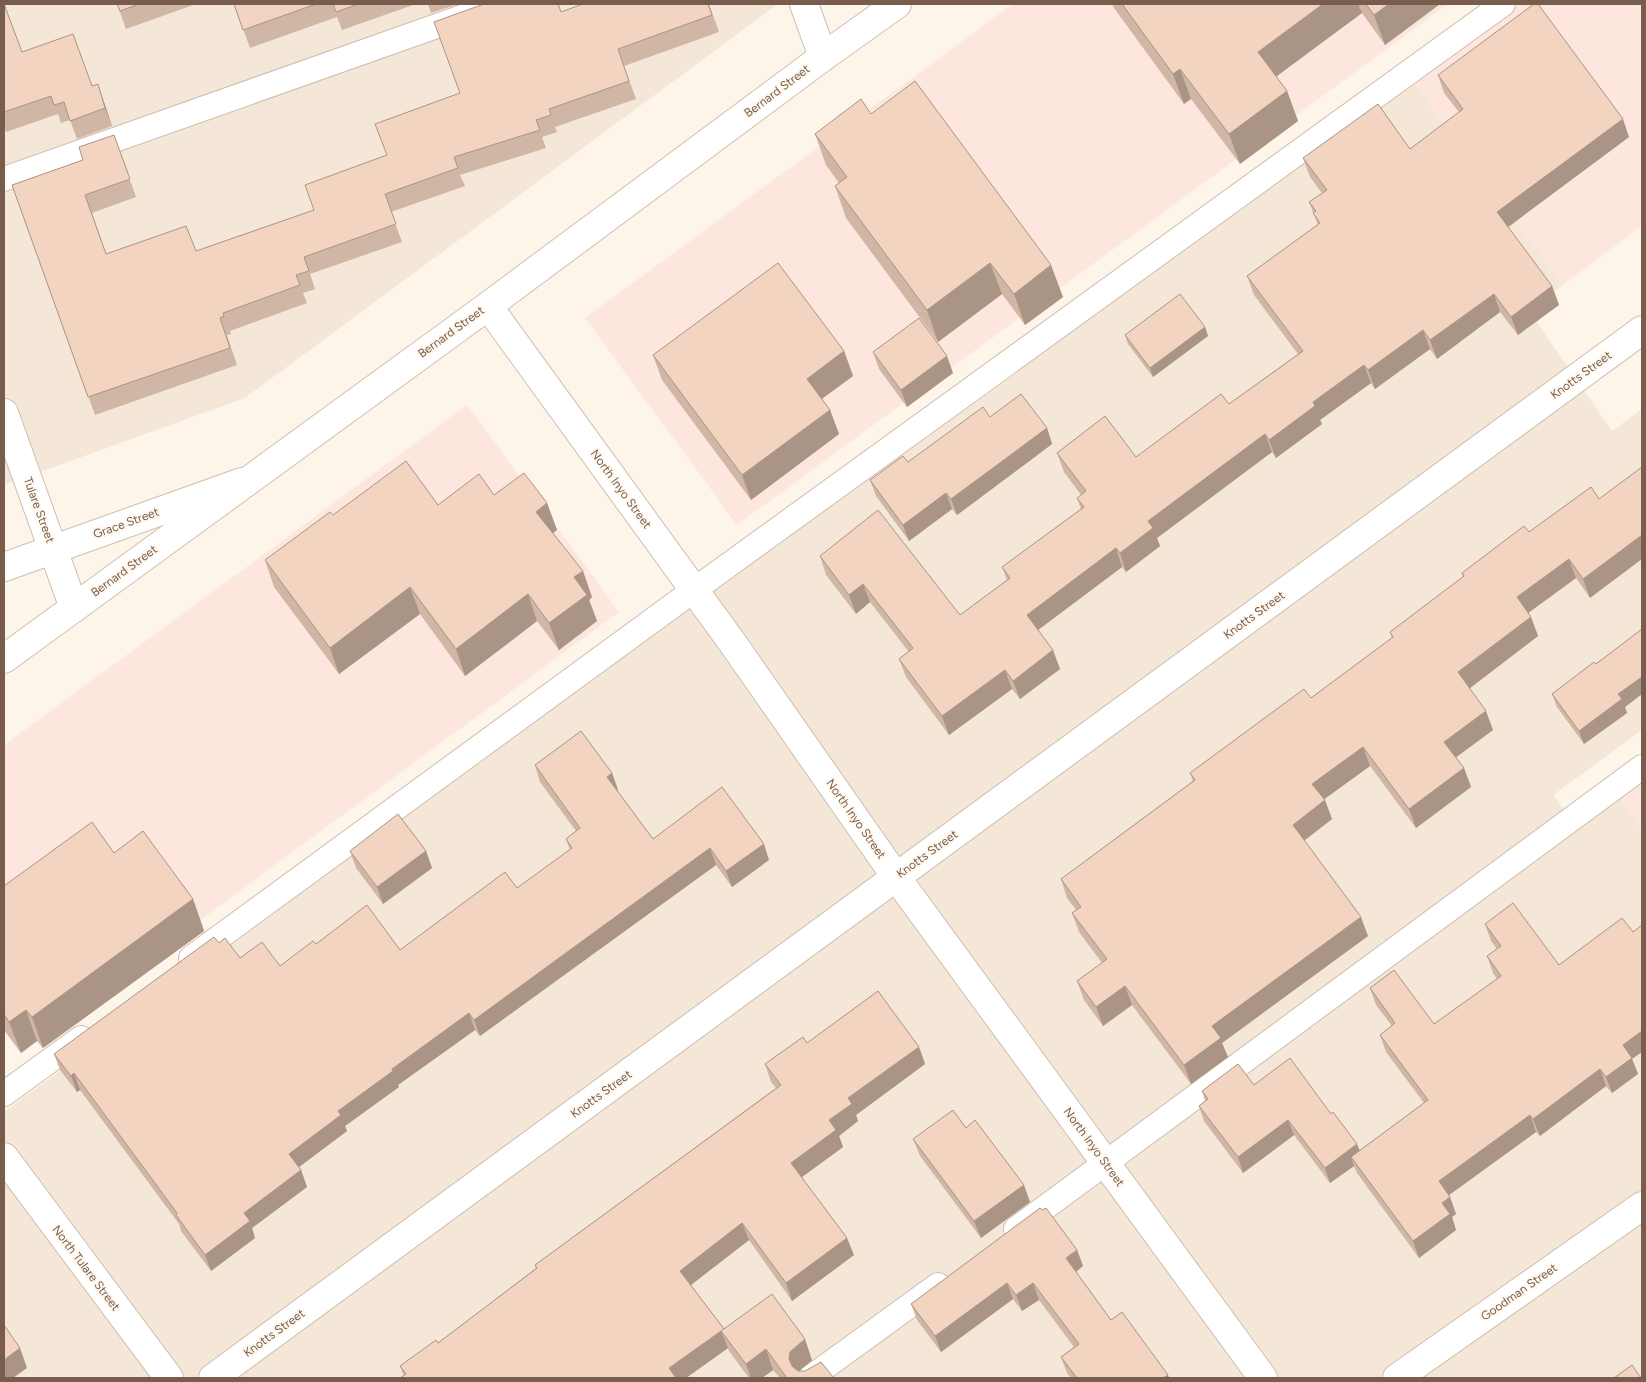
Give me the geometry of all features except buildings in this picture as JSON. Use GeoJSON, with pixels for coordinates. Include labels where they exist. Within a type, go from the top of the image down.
{"type":"FeatureCollection","features":[{"type":"Feature","properties":{"kind":"street"},"geometry":{"type":"LineString","coordinates":[[804,4],[823,57]]}},
{"type":"Feature","properties":{"kind":"street","name":"Bernard Street"},"geometry":{"type":"LineString","coordinates":[[4,659],[488,306],[897,4]]}},
{"type":"Feature","properties":{"kind":"street","name":"North Inyo Street"},"geometry":{"type":"LineString","coordinates":[[488,306],[694,590],[896,877],[1263,1378]]}},
{"type":"Feature","properties":{"kind":"street","name":"Knotts Street"},"geometry":{"type":"LineString","coordinates":[[213,1378],[1642,330]]}},
{"type":"Feature","properties":{"kind":"street","name":"Tulare Street"},"geometry":{"type":"LineString","coordinates":[[4,413],[74,608]]}},
{"type":"Feature","properties":{"kind":"street","name":"Grace Street"},"geometry":{"type":"LineString","coordinates":[[4,567],[248,480]]}},
{"type":"Feature","properties":{"kind":"street","name":"North Tulare Street"},"geometry":{"type":"LineString","coordinates":[[4,1157],[169,1378]]}},
{"type":"Feature","properties":{"kind":"street","name":"Goodman Street"},"geometry":{"type":"LineString","coordinates":[[1397,1378],[1642,1206]]}},
{"type":"Feature","properties":{"kind":"lane"},"geometry":{"type":"LineString","coordinates":[[4,179],[499,4]]}},
{"type":"Feature","properties":{"kind":"lane"},"geometry":{"type":"LineString","coordinates":[[172,971],[1503,4]]}},
{"type":"Feature","properties":{"kind":"lane"},"geometry":{"type":"LineString","coordinates":[[1002,1239],[1642,767]]}},
{"type":"Feature","properties":{"kind":"lane"},"geometry":{"type":"LineString","coordinates":[[4,1094],[100,1024]]}},
{"type":"Feature","properties":{"kind":"lane"},"geometry":{"type":"LineString","coordinates":[[810,1378],[954,1274]]}},
{"type":"Feature","properties":{"kind":"shaded area"},"geometry":{"type":"Polygon","coordinates":[[[4,4],[778,4],[245,398],[4,485],[4,4]]]}},
{"type":"Feature","properties":{"kind":"shaded area"},"geometry":{"type":"Polygon","coordinates":[[[1013,4],[1448,4],[737,525],[585,318],[1013,4]]]}},
{"type":"Feature","properties":{"kind":"shaded area"},"geometry":{"type":"Polygon","coordinates":[[[1511,4],[1642,4],[1642,226],[1563,285],[1411,78],[1511,4]]]}},
{"type":"Feature","properties":{"kind":"shaded area"},"geometry":{"type":"Polygon","coordinates":[[[1411,78],[1563,285],[1529,311],[1612,431],[1642,409],[1642,730],[1553,795],[1575,825],[1617,795],[1642,829],[1642,1378],[4,1378],[4,1112],[1411,78]]]}},
{"type":"Feature","properties":{"kind":"shaded area"},"geometry":{"type":"Polygon","coordinates":[[[467,405],[619,612],[26,1048],[4,1017],[4,745],[467,405]]]}},
{"type":"Feature","properties":{"kind":"shaded area"},"geometry":{"type":"Polygon","coordinates":[[[1642,776],[1642,829],[1617,795],[1642,776]]]}}]}
